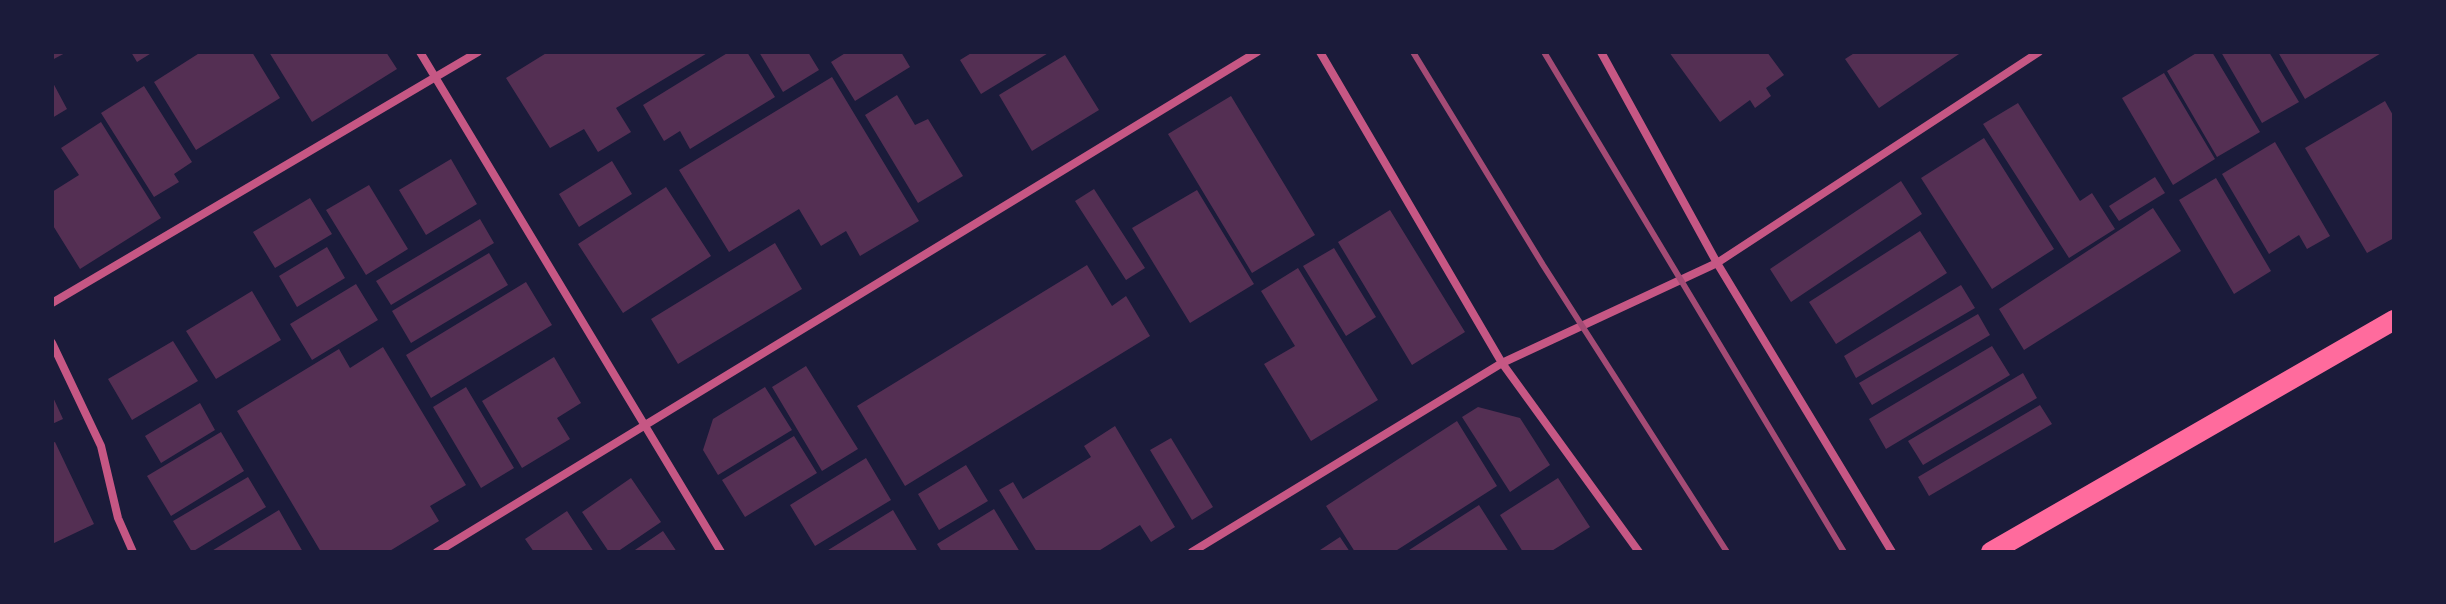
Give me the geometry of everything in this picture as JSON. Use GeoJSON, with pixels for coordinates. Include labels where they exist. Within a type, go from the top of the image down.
{"type":"FeatureCollection","features":[{"type":"Feature","properties":{"kind":"main road"},"geometry":{"type":"LineString","coordinates":[[1991,552],[2394,320]]}},
{"type":"Feature","properties":{"kind":"street"},"geometry":{"type":"LineString","coordinates":[[420,52],[721,552]]}},
{"type":"Feature","properties":{"kind":"street"},"geometry":{"type":"LineString","coordinates":[[52,303],[478,52]]}},
{"type":"Feature","properties":{"kind":"street"},"geometry":{"type":"LineString","coordinates":[[437,552],[1257,52]]}},
{"type":"Feature","properties":{"kind":"street"},"geometry":{"type":"LineString","coordinates":[[1320,52],[1502,363],[1639,552]]}},
{"type":"Feature","properties":{"kind":"street"},"geometry":{"type":"LineString","coordinates":[[1601,52],[1717,263],[1892,552]]}},
{"type":"Feature","properties":{"kind":"street"},"geometry":{"type":"LineString","coordinates":[[1192,552],[1502,363],[1717,263],[2039,52]]}},
{"type":"Feature","properties":{"kind":"street"},"geometry":{"type":"LineString","coordinates":[[52,343],[101,446],[118,518],[133,552]]}},
{"type":"Feature","properties":{"kind":"building"},"geometry":{"type":"Polygon","coordinates":[[[52,52],[67,52],[52,60],[52,52]]]}},
{"type":"Feature","properties":{"kind":"building"},"geometry":{"type":"Polygon","coordinates":[[[131,52],[153,52],[137,62],[131,52]]]}},
{"type":"Feature","properties":{"kind":"building"},"geometry":{"type":"Polygon","coordinates":[[[201,52],[252,52],[280,98],[196,150],[154,82],[201,52]]]}},
{"type":"Feature","properties":{"kind":"building"},"geometry":{"type":"Polygon","coordinates":[[[269,52],[386,52],[397,69],[312,122],[269,52]]]}},
{"type":"Feature","properties":{"kind":"building"},"geometry":{"type":"Polygon","coordinates":[[[548,52],[709,52],[616,108],[631,132],[598,152],[584,129],[550,148],[506,78],[548,52]]]}},
{"type":"Feature","properties":{"kind":"building"},"geometry":{"type":"Polygon","coordinates":[[[729,52],[747,52],[775,97],[690,149],[680,131],[664,141],[643,105],[729,52]]]}},
{"type":"Feature","properties":{"kind":"building"},"geometry":{"type":"Polygon","coordinates":[[[759,52],[808,52],[819,70],[783,92],[759,52]]]}},
{"type":"Feature","properties":{"kind":"building"},"geometry":{"type":"Polygon","coordinates":[[[847,52],[901,52],[910,67],[855,101],[831,62],[847,52]]]}},
{"type":"Feature","properties":{"kind":"building"},"geometry":{"type":"Polygon","coordinates":[[[973,52],[1050,52],[981,94],[960,60],[973,52]]]}},
{"type":"Feature","properties":{"kind":"building"},"geometry":{"type":"Polygon","coordinates":[[[1669,52],[1767,52],[1784,75],[1766,88],[1771,96],[1755,108],[1750,100],[1720,122],[1669,52]]]}},
{"type":"Feature","properties":{"kind":"building"},"geometry":{"type":"Polygon","coordinates":[[[1856,52],[1962,52],[1879,108],[1845,59],[1856,52]]]}},
{"type":"Feature","properties":{"kind":"building"},"geometry":{"type":"Polygon","coordinates":[[[2198,52],[2212,52],[2260,132],[2217,157],[2167,71],[2198,52]]]}},
{"type":"Feature","properties":{"kind":"building"},"geometry":{"type":"Polygon","coordinates":[[[2221,52],[2269,52],[2299,102],[2262,123],[2221,52]]]}},
{"type":"Feature","properties":{"kind":"building"},"geometry":{"type":"Polygon","coordinates":[[[2278,52],[2383,52],[2305,99],[2278,52]]]}},
{"type":"Feature","properties":{"kind":"building"},"geometry":{"type":"Polygon","coordinates":[[[1065,55],[1099,110],[1032,151],[999,95],[1065,55]]]}},
{"type":"Feature","properties":{"kind":"building"},"geometry":{"type":"Polygon","coordinates":[[[2164,73],[2215,159],[2173,185],[2122,98],[2164,73]]]}},
{"type":"Feature","properties":{"kind":"building"},"geometry":{"type":"Polygon","coordinates":[[[832,77],[919,221],[860,256],[846,231],[821,246],[799,209],[729,252],[679,170],[832,77]]]}},
{"type":"Feature","properties":{"kind":"building"},"geometry":{"type":"Polygon","coordinates":[[[52,81],[67,109],[52,118],[52,81]]]}},
{"type":"Feature","properties":{"kind":"building"},"geometry":{"type":"Polygon","coordinates":[[[144,86],[192,162],[174,174],[179,182],[154,197],[101,113],[144,86]]]}},
{"type":"Feature","properties":{"kind":"building"},"geometry":{"type":"Polygon","coordinates":[[[897,95],[915,125],[928,119],[963,176],[918,203],[865,115],[897,95]]]}},
{"type":"Feature","properties":{"kind":"building"},"geometry":{"type":"Polygon","coordinates":[[[1231,96],[1315,235],[1252,273],[1168,134],[1231,96]]]}},
{"type":"Feature","properties":{"kind":"building"},"geometry":{"type":"Polygon","coordinates":[[[2385,101],[2394,117],[2394,238],[2367,253],[2305,148],[2385,101]]]}},
{"type":"Feature","properties":{"kind":"building"},"geometry":{"type":"Polygon","coordinates":[[[2018,103],[2080,201],[2092,193],[2115,229],[2069,258],[1983,124],[2018,103]]]}},
{"type":"Feature","properties":{"kind":"building"},"geometry":{"type":"Polygon","coordinates":[[[101,122],[161,218],[80,269],[52,224],[52,192],[79,175],[61,148],[101,122]]]}},
{"type":"Feature","properties":{"kind":"building"},"geometry":{"type":"Polygon","coordinates":[[[1984,138],[2054,249],[1992,289],[1921,178],[1984,138]]]}},
{"type":"Feature","properties":{"kind":"building"},"geometry":{"type":"Polygon","coordinates":[[[2275,142],[2330,236],[2307,249],[2299,235],[2269,254],[2222,174],[2275,142]]]}},
{"type":"Feature","properties":{"kind":"building"},"geometry":{"type":"Polygon","coordinates":[[[451,159],[477,204],[426,235],[399,190],[451,159]]]}},
{"type":"Feature","properties":{"kind":"building"},"geometry":{"type":"Polygon","coordinates":[[[612,161],[632,194],[579,227],[559,194],[612,161]]]}},
{"type":"Feature","properties":{"kind":"building"},"geometry":{"type":"Polygon","coordinates":[[[2155,177],[2165,193],[2119,221],[2109,206],[2155,177]]]}},
{"type":"Feature","properties":{"kind":"building"},"geometry":{"type":"Polygon","coordinates":[[[2216,178],[2271,271],[2234,294],[2179,200],[2216,178]]]}},
{"type":"Feature","properties":{"kind":"building"},"geometry":{"type":"Polygon","coordinates":[[[1901,181],[1922,214],[1791,302],[1770,269],[1901,181]]]}},
{"type":"Feature","properties":{"kind":"building"},"geometry":{"type":"Polygon","coordinates":[[[369,185],[408,249],[366,275],[326,210],[369,185]]]}},
{"type":"Feature","properties":{"kind":"building"},"geometry":{"type":"Polygon","coordinates":[[[666,187],[711,256],[623,313],[578,244],[666,187]]]}},
{"type":"Feature","properties":{"kind":"building"},"geometry":{"type":"Polygon","coordinates":[[[1094,189],[1145,268],[1126,280],[1075,201],[1094,189]]]}},
{"type":"Feature","properties":{"kind":"building"},"geometry":{"type":"Polygon","coordinates":[[[1197,190],[1254,284],[1190,323],[1132,228],[1197,190]]]}},
{"type":"Feature","properties":{"kind":"building"},"geometry":{"type":"Polygon","coordinates":[[[310,198],[332,234],[275,268],[253,232],[310,198]]]}},
{"type":"Feature","properties":{"kind":"building"},"geometry":{"type":"Polygon","coordinates":[[[2153,208],[2181,251],[2024,350],[1999,309],[2153,208]]]}},
{"type":"Feature","properties":{"kind":"building"},"geometry":{"type":"Polygon","coordinates":[[[1390,210],[1465,332],[1412,365],[1338,242],[1390,210]]]}},
{"type":"Feature","properties":{"kind":"building"},"geometry":{"type":"Polygon","coordinates":[[[480,219],[494,243],[391,305],[376,281],[480,219]]]}},
{"type":"Feature","properties":{"kind":"building"},"geometry":{"type":"Polygon","coordinates":[[[1920,231],[1947,273],[1836,344],[1809,302],[1920,231]]]}},
{"type":"Feature","properties":{"kind":"building"},"geometry":{"type":"Polygon","coordinates":[[[775,243],[802,289],[678,364],[651,319],[775,243]]]}},
{"type":"Feature","properties":{"kind":"building"},"geometry":{"type":"Polygon","coordinates":[[[327,247],[345,278],[297,307],[279,276],[327,247]]]}},
{"type":"Feature","properties":{"kind":"building"},"geometry":{"type":"Polygon","coordinates":[[[1334,248],[1376,317],[1346,336],[1303,266],[1334,248]]]}},
{"type":"Feature","properties":{"kind":"building"},"geometry":{"type":"Polygon","coordinates":[[[489,253],[508,285],[411,343],[392,311],[489,253]]]}},
{"type":"Feature","properties":{"kind":"building"},"geometry":{"type":"Polygon","coordinates":[[[1087,265],[1112,306],[1126,296],[1150,336],[905,486],[857,406],[1087,265]]]}},
{"type":"Feature","properties":{"kind":"building"},"geometry":{"type":"Polygon","coordinates":[[[1298,268],[1378,400],[1311,441],[1264,364],[1295,346],[1261,291],[1298,268]]]}},
{"type":"Feature","properties":{"kind":"building"},"geometry":{"type":"Polygon","coordinates":[[[526,282],[552,325],[431,398],[406,355],[526,282]]]}},
{"type":"Feature","properties":{"kind":"building"},"geometry":{"type":"Polygon","coordinates":[[[356,284],[378,320],[312,360],[290,324],[356,284]]]}},
{"type":"Feature","properties":{"kind":"building"},"geometry":{"type":"Polygon","coordinates":[[[1961,285],[1975,308],[1856,378],[1844,356],[1961,285]]]}},
{"type":"Feature","properties":{"kind":"building"},"geometry":{"type":"Polygon","coordinates":[[[252,291],[281,340],[216,379],[186,331],[252,291]]]}},
{"type":"Feature","properties":{"kind":"building"},"geometry":{"type":"Polygon","coordinates":[[[1978,314],[1990,335],[1872,405],[1859,383],[1978,314]]]}},
{"type":"Feature","properties":{"kind":"building"},"geometry":{"type":"Polygon","coordinates":[[[173,341],[198,381],[132,420],[108,379],[173,341]]]}},
{"type":"Feature","properties":{"kind":"building"},"geometry":{"type":"Polygon","coordinates":[[[1992,346],[2010,375],[1886,449],[1869,419],[1992,346]]]}},
{"type":"Feature","properties":{"kind":"building"},"geometry":{"type":"Polygon","coordinates":[[[383,347],[466,485],[430,506],[439,521],[388,552],[321,552],[237,411],[339,349],[350,368],[383,347]]]}},
{"type":"Feature","properties":{"kind":"building"},"geometry":{"type":"Polygon","coordinates":[[[554,357],[581,403],[557,418],[570,439],[522,468],[482,401],[554,357]]]}},
{"type":"Feature","properties":{"kind":"building"},"geometry":{"type":"Polygon","coordinates":[[[806,366],[858,449],[822,471],[772,387],[806,366]]]}},
{"type":"Feature","properties":{"kind":"building"},"geometry":{"type":"Polygon","coordinates":[[[2023,373],[2037,398],[1923,465],[1908,441],[2023,373]]]}},
{"type":"Feature","properties":{"kind":"building"},"geometry":{"type":"Polygon","coordinates":[[[466,387],[514,468],[481,488],[433,407],[466,387]]]}},
{"type":"Feature","properties":{"kind":"building"},"geometry":{"type":"Polygon","coordinates":[[[765,387],[792,430],[718,475],[703,450],[713,419],[765,387]]]}},
{"type":"Feature","properties":{"kind":"building"},"geometry":{"type":"Polygon","coordinates":[[[52,395],[63,419],[52,424],[52,395]]]}},
{"type":"Feature","properties":{"kind":"building"},"geometry":{"type":"Polygon","coordinates":[[[200,403],[215,430],[161,463],[145,436],[200,403]]]}},
{"type":"Feature","properties":{"kind":"building"},"geometry":{"type":"Polygon","coordinates":[[[2040,405],[2052,424],[1929,496],[1918,477],[2040,405]]]}},
{"type":"Feature","properties":{"kind":"building"},"geometry":{"type":"Polygon","coordinates":[[[1478,407],[1520,418],[1550,465],[1510,492],[1462,417],[1478,407]]]}},
{"type":"Feature","properties":{"kind":"building"},"geometry":{"type":"Polygon","coordinates":[[[1457,421],[1497,486],[1394,552],[1355,552],[1326,506],[1457,421]]]}},
{"type":"Feature","properties":{"kind":"building"},"geometry":{"type":"Polygon","coordinates":[[[1115,426],[1175,527],[1151,542],[1140,525],[1097,552],[1037,552],[999,490],[1013,482],[1023,499],[1091,457],[1084,446],[1115,426]]]}},
{"type":"Feature","properties":{"kind":"building"},"geometry":{"type":"Polygon","coordinates":[[[221,432],[244,471],[171,516],[147,476],[221,432]]]}},
{"type":"Feature","properties":{"kind":"building"},"geometry":{"type":"Polygon","coordinates":[[[794,436],[817,473],[745,517],[722,480],[794,436]]]}},
{"type":"Feature","properties":{"kind":"building"},"geometry":{"type":"Polygon","coordinates":[[[1171,438],[1213,507],[1192,520],[1150,450],[1171,438]]]}},
{"type":"Feature","properties":{"kind":"building"},"geometry":{"type":"Polygon","coordinates":[[[55,442],[94,524],[52,544],[52,443],[55,442]]]}},
{"type":"Feature","properties":{"kind":"building"},"geometry":{"type":"Polygon","coordinates":[[[866,458],[891,500],[815,546],[790,505],[866,458]]]}},
{"type":"Feature","properties":{"kind":"building"},"geometry":{"type":"Polygon","coordinates":[[[966,465],[988,501],[939,530],[918,494],[966,465]]]}},
{"type":"Feature","properties":{"kind":"building"},"geometry":{"type":"Polygon","coordinates":[[[248,477],[266,507],[192,552],[173,521],[248,477]]]}},
{"type":"Feature","properties":{"kind":"building"},"geometry":{"type":"Polygon","coordinates":[[[631,478],[661,522],[617,552],[609,552],[582,512],[631,478]]]}},
{"type":"Feature","properties":{"kind":"building"},"geometry":{"type":"Polygon","coordinates":[[[1558,478],[1590,527],[1550,552],[1523,552],[1500,515],[1558,478]]]}},
{"type":"Feature","properties":{"kind":"building"},"geometry":{"type":"Polygon","coordinates":[[[1479,505],[1509,552],[1406,552],[1479,505]]]}},
{"type":"Feature","properties":{"kind":"building"},"geometry":{"type":"Polygon","coordinates":[[[994,509],[1020,552],[942,552],[937,544],[994,509]]]}},
{"type":"Feature","properties":{"kind":"building"},"geometry":{"type":"Polygon","coordinates":[[[279,510],[303,552],[210,552],[279,510]]]}},
{"type":"Feature","properties":{"kind":"building"},"geometry":{"type":"Polygon","coordinates":[[[893,510],[918,552],[825,552],[893,510]]]}},
{"type":"Feature","properties":{"kind":"building"},"geometry":{"type":"Polygon","coordinates":[[[567,511],[594,552],[534,552],[525,539],[567,511]]]}},
{"type":"Feature","properties":{"kind":"building"},"geometry":{"type":"Polygon","coordinates":[[[663,531],[677,552],[632,552],[663,531]]]}},
{"type":"Feature","properties":{"kind":"building"},"geometry":{"type":"Polygon","coordinates":[[[1340,537],[1350,552],[1317,552],[1340,537]]]}},
{"type":"Feature","properties":{"kind":"railway"},"geometry":{"type":"LineString","coordinates":[[1413,52],[1543,265],[1727,552]]}},
{"type":"Feature","properties":{"kind":"railway"},"geometry":{"type":"LineString","coordinates":[[1544,52],[1844,552]]}}]}
